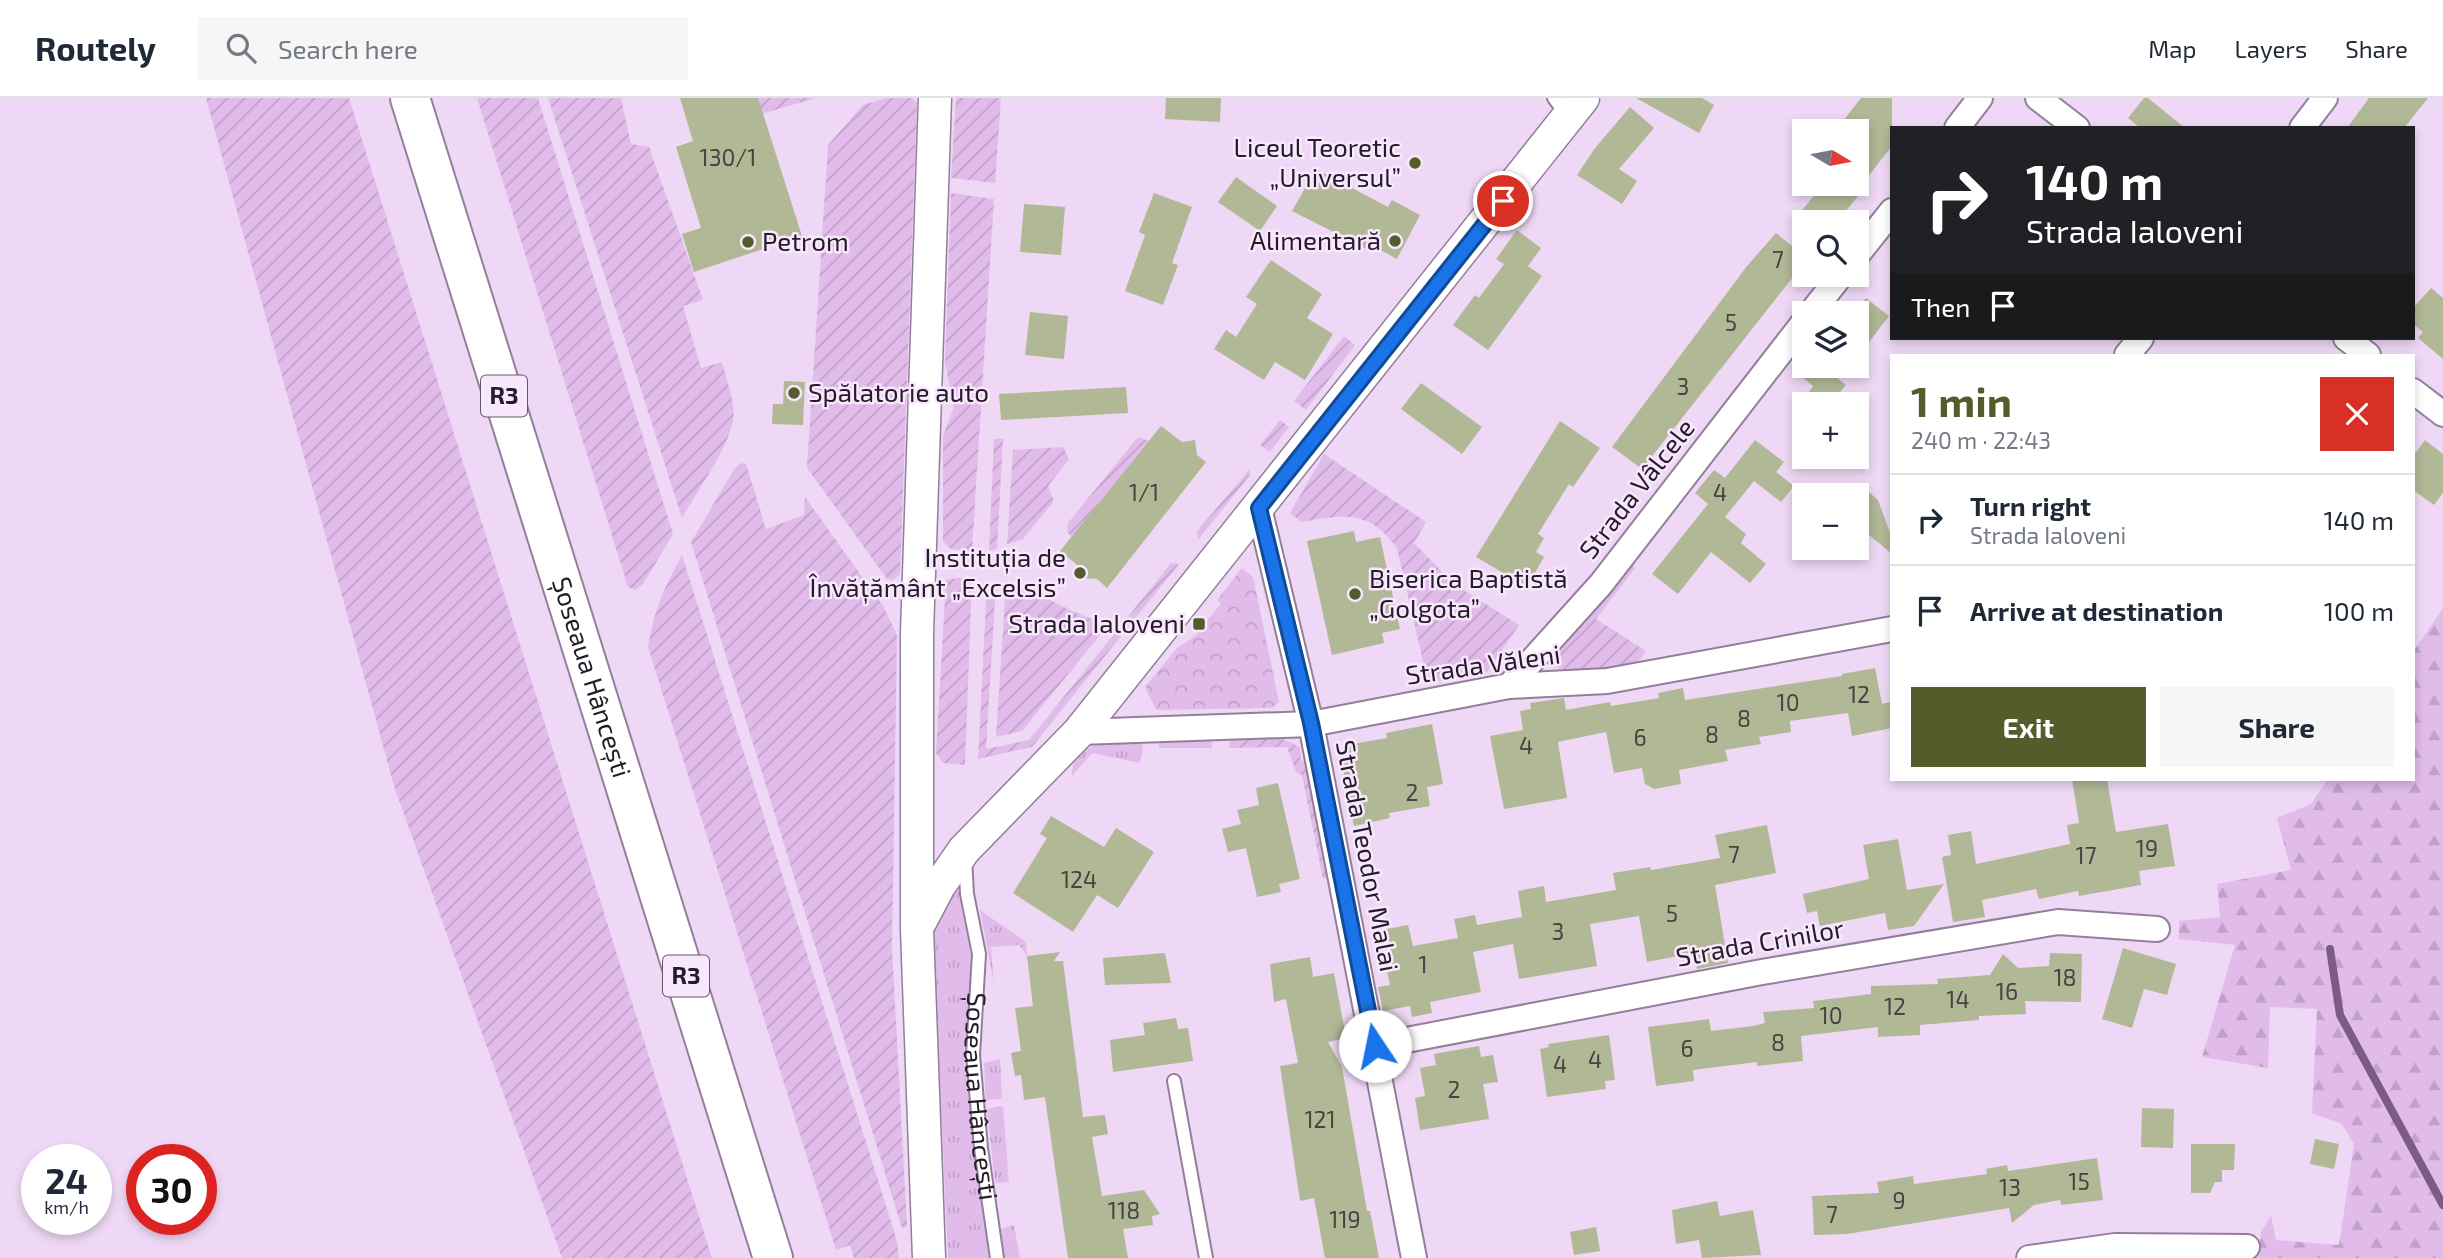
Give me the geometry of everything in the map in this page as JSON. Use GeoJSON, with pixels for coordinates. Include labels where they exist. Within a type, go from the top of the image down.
{"type":"FeatureCollection","features":[{"type":"Feature","properties":{"kind":"highway","name":"Șoseaua Hâncești"},"geometry":{"type":"LineString","coordinates":[[410,98],[773,1258]]}},
{"type":"Feature","properties":{"kind":"street"},"geometry":{"type":"LineString","coordinates":[[929,1258],[917,929],[917,633],[935,98]]}},
{"type":"Feature","properties":{"kind":"street"},"geometry":{"type":"LineString","coordinates":[[1959,126],[1980,98]]}},
{"type":"Feature","properties":{"kind":"street"},"geometry":{"type":"LineString","coordinates":[[2038,98],[2074,126]]}},
{"type":"Feature","properties":{"kind":"street"},"geometry":{"type":"LineString","coordinates":[[2304,126],[2325,98]]}},
{"type":"Feature","properties":{"kind":"street"},"geometry":{"type":"LineString","coordinates":[[917,929],[939,886],[964,850],[1079,732],[1259,508],[1569,104]]}},
{"type":"Feature","properties":{"kind":"street"},"geometry":{"type":"LineString","coordinates":[[1869,240],[1890,214]]}},
{"type":"Feature","properties":{"kind":"street"},"geometry":{"type":"LineString","coordinates":[[1821,301],[1832,287]]}},
{"type":"Feature","properties":{"kind":"street","name":"Strada Vâlcele"},"geometry":{"type":"LineString","coordinates":[[1509,686],[1601,584],[1792,337]]}},
{"type":"Feature","properties":{"kind":"street"},"geometry":{"type":"LineString","coordinates":[[2128,354],[2138,340]]}},
{"type":"Feature","properties":{"kind":"street"},"geometry":{"type":"LineString","coordinates":[[2349,340],[2367,354]]}},
{"type":"Feature","properties":{"kind":"street"},"geometry":{"type":"LineString","coordinates":[[2415,393],[2443,414]]}},
{"type":"Feature","properties":{"kind":"street","name":"Strada Teodor Malai"},"geometry":{"type":"LineString","coordinates":[[1259,508],[1311,723],[1414,1258]]}},
{"type":"Feature","properties":{"kind":"street","name":"Strada Văleni"},"geometry":{"type":"LineString","coordinates":[[1079,732],[1311,723],[1509,686],[1607,681],[1890,629]]}},
{"type":"Feature","properties":{"kind":"street","name":"Strada Crinilor"},"geometry":{"type":"LineString","coordinates":[[1375,1046],[1762,972],[2058,922],[2157,929]]}},
{"type":"Feature","properties":{"kind":"street"},"geometry":{"type":"LineString","coordinates":[[2029,1258],[2115,1246],[2247,1247]]}},
{"type":"Feature","properties":{"kind":"lane","name":"Șoseaua Hâncești"},"geometry":{"type":"LineString","coordinates":[[964,850],[967,894],[979,954],[974,1068],[981,1148],[997,1258]]}},
{"type":"Feature","properties":{"kind":"lane"},"geometry":{"type":"LineString","coordinates":[[1174,1082],[1206,1258]]}},
{"type":"Feature","properties":{"kind":"green space"},"geometry":{"type":"Polygon","coordinates":[[[206,98],[349,98],[712,1258],[562,1258],[394,786],[206,98]]]}},
{"type":"Feature","properties":{"kind":"green space"},"geometry":{"type":"Polygon","coordinates":[[[477,98],[538,98],[673,534],[643,584],[635,590],[628,587],[477,98]]]}},
{"type":"Feature","properties":{"kind":"green space"},"geometry":{"type":"Polygon","coordinates":[[[548,98],[621,98],[631,144],[649,147],[703,300],[683,306],[701,368],[722,362],[734,414],[730,433],[718,458],[682,518],[548,98]]]}},
{"type":"Feature","properties":{"kind":"green space"},"geometry":{"type":"Polygon","coordinates":[[[755,98],[816,98],[761,114],[755,98]]]}},
{"type":"Feature","properties":{"kind":"green space"},"geometry":{"type":"Polygon","coordinates":[[[886,98],[912,98],[917,103],[900,574],[893,580],[887,579],[807,468],[828,145],[863,105],[886,98]]]}},
{"type":"Feature","properties":{"kind":"green space"},"geometry":{"type":"Polygon","coordinates":[[[956,98],[1001,98],[995,183],[951,178],[956,98]]]}},
{"type":"Feature","properties":{"kind":"green space"},"geometry":{"type":"Polygon","coordinates":[[[951,193],[994,199],[972,551],[951,549],[943,542],[943,436],[954,407],[945,363],[951,193]]]}},
{"type":"Feature","properties":{"kind":"green space"},"geometry":{"type":"Polygon","coordinates":[[[1344,336],[1355,345],[1306,410],[1294,401],[1344,336]]]}},
{"type":"Feature","properties":{"kind":"green space"},"geometry":{"type":"Polygon","coordinates":[[[1280,420],[1289,427],[1270,452],[1260,445],[1280,420]]]}},
{"type":"Feature","properties":{"kind":"green space"},"geometry":{"type":"Polygon","coordinates":[[[1138,437],[1149,441],[1072,537],[1067,532],[1068,523],[1138,437]]]}},
{"type":"Feature","properties":{"kind":"green space"},"geometry":{"type":"Polygon","coordinates":[[[994,439],[1003,439],[997,549],[989,551],[994,439]]]}},
{"type":"Feature","properties":{"kind":"green space"},"geometry":{"type":"Polygon","coordinates":[[[1063,447],[1069,459],[1048,486],[1054,501],[1022,540],[1007,544],[1013,450],[1063,447]]]}},
{"type":"Feature","properties":{"kind":"green space"},"geometry":{"type":"Polygon","coordinates":[[[1324,454],[1426,522],[1414,543],[1454,584],[1519,625],[1487,672],[1428,683],[1397,548],[1377,527],[1366,521],[1331,517],[1302,522],[1290,513],[1324,454]]]}},
{"type":"Feature","properties":{"kind":"green space"},"geometry":{"type":"Polygon","coordinates":[[[741,463],[746,464],[766,529],[804,515],[805,497],[883,606],[897,635],[892,948],[907,1226],[902,1228],[691,542],[735,468],[741,463]]]}},
{"type":"Feature","properties":{"kind":"green space"},"geometry":{"type":"Polygon","coordinates":[[[1250,469],[1250,475],[1198,540],[1197,531],[1250,469]]]}},
{"type":"Feature","properties":{"kind":"green space"},"geometry":{"type":"Polygon","coordinates":[[[682,555],[897,1241],[899,1258],[854,1258],[850,1245],[836,1250],[648,647],[660,600],[682,555]]]}},
{"type":"Feature","properties":{"kind":"green space"},"geometry":{"type":"Polygon","coordinates":[[[1629,562],[1635,568],[1596,619],[1646,651],[1635,666],[1580,673],[1570,672],[1550,663],[1550,657],[1629,562]]]}},
{"type":"Feature","properties":{"kind":"green space"},"geometry":{"type":"Polygon","coordinates":[[[1171,563],[1179,564],[1032,747],[978,759],[987,583],[996,583],[986,749],[1029,740],[1171,563]]]}},
{"type":"Feature","properties":{"kind":"green space"},"geometry":{"type":"Polygon","coordinates":[[[1242,568],[1253,577],[1279,702],[1272,708],[1156,710],[1145,687],[1177,648],[1195,636],[1221,603],[1217,600],[1242,568]]]}},
{"type":"Feature","properties":{"kind":"green space"},"geometry":{"type":"Polygon","coordinates":[[[972,578],[965,765],[943,763],[936,753],[946,580],[972,578]]]}},
{"type":"Feature","properties":{"kind":"green space"},"geometry":{"type":"Polygon","coordinates":[[[1006,583],[1109,624],[1022,731],[996,737],[1006,583]]]}},
{"type":"Feature","properties":{"kind":"green space"},"geometry":{"type":"Polygon","coordinates":[[[2443,608],[2443,1258],[2258,1258],[2261,1232],[2271,1215],[2276,1240],[2339,1245],[2354,1144],[2342,1124],[2312,1113],[2317,1009],[2270,1007],[2268,1068],[2202,1057],[2235,945],[2179,939],[2179,921],[2220,917],[2217,884],[2291,870],[2277,818],[2311,804],[2327,781],[2415,781],[2415,649],[2443,608]]]}},
{"type":"Feature","properties":{"kind":"green space"},"geometry":{"type":"Polygon","coordinates":[[[1231,737],[1280,738],[1300,747],[1301,761],[1306,760],[1329,877],[1323,879],[1302,775],[1296,772],[1287,747],[1229,748],[1231,737]]]}},
{"type":"Feature","properties":{"kind":"green space"},"geometry":{"type":"Polygon","coordinates":[[[1211,738],[1212,748],[1159,748],[1158,739],[1211,738]]]}},
{"type":"Feature","properties":{"kind":"green space"},"geometry":{"type":"Polygon","coordinates":[[[1105,741],[1141,742],[1143,749],[1140,763],[1092,753],[1072,776],[1077,757],[1092,746],[1105,741]]]}},
{"type":"Feature","properties":{"kind":"green space"},"geometry":{"type":"Polygon","coordinates":[[[956,877],[973,966],[964,1061],[990,1258],[948,1258],[933,942],[939,909],[956,877]]]}},
{"type":"Feature","properties":{"kind":"green space"},"geometry":{"type":"Polygon","coordinates":[[[980,910],[1026,942],[1027,956],[1019,945],[991,947],[994,984],[980,910]]]}},
{"type":"Feature","properties":{"kind":"green space"},"geometry":{"type":"Polygon","coordinates":[[[1000,1059],[1002,1099],[986,1100],[984,1063],[1000,1059]]]}},
{"type":"Feature","properties":{"kind":"green space"},"geometry":{"type":"Polygon","coordinates":[[[1003,1106],[1009,1182],[995,1183],[987,1109],[1003,1106]]]}},
{"type":"Feature","properties":{"kind":"green space"},"geometry":{"type":"Polygon","coordinates":[[[1014,1225],[1020,1258],[1005,1258],[1001,1229],[1014,1225]]]}},
{"type":"Feature","properties":{"kind":"building"},"geometry":{"type":"Polygon","coordinates":[[[680,98],[758,98],[802,236],[694,272],[682,234],[701,228],[676,147],[693,141],[680,98]]]}},
{"type":"Feature","properties":{"kind":"building"},"geometry":{"type":"Polygon","coordinates":[[[1166,98],[1221,98],[1220,122],[1165,119],[1166,98]]]}},
{"type":"Feature","properties":{"kind":"building"},"geometry":{"type":"Polygon","coordinates":[[[1636,98],[1702,98],[1714,105],[1699,133],[1636,98]]]}},
{"type":"Feature","properties":{"kind":"building"},"geometry":{"type":"Polygon","coordinates":[[[1861,98],[1892,98],[1890,149],[1869,175],[1869,119],[1844,119],[1861,98]]]}},
{"type":"Feature","properties":{"kind":"building"},"geometry":{"type":"Polygon","coordinates":[[[2144,98],[2148,98],[2183,126],[2138,126],[2128,118],[2144,98]]]}},
{"type":"Feature","properties":{"kind":"building"},"geometry":{"type":"Polygon","coordinates":[[[2369,98],[2428,98],[2406,126],[2348,126],[2369,98]]]}},
{"type":"Feature","properties":{"kind":"building"},"geometry":{"type":"Polygon","coordinates":[[[1630,107],[1654,128],[1619,169],[1637,181],[1622,204],[1577,175],[1595,148],[1630,107]]]}},
{"type":"Feature","properties":{"kind":"building"},"geometry":{"type":"Polygon","coordinates":[[[1316,169],[1388,207],[1392,200],[1420,215],[1397,259],[1369,244],[1367,249],[1292,211],[1316,169]]]}},
{"type":"Feature","properties":{"kind":"building"},"geometry":{"type":"Polygon","coordinates":[[[1236,177],[1277,206],[1260,231],[1218,202],[1236,177]]]}},
{"type":"Feature","properties":{"kind":"building"},"geometry":{"type":"Polygon","coordinates":[[[1154,193],[1192,207],[1172,263],[1178,265],[1163,305],[1125,291],[1145,235],[1139,232],[1154,193]]]}},
{"type":"Feature","properties":{"kind":"building"},"geometry":{"type":"Polygon","coordinates":[[[1814,196],[1858,196],[1847,210],[1802,210],[1814,196]]]}},
{"type":"Feature","properties":{"kind":"building"},"geometry":{"type":"Polygon","coordinates":[[[1024,204],[1065,207],[1061,255],[1020,252],[1024,204]]]}},
{"type":"Feature","properties":{"kind":"building"},"geometry":{"type":"Polygon","coordinates":[[[1517,230],[1541,248],[1528,266],[1542,276],[1488,350],[1453,325],[1475,295],[1479,298],[1504,264],[1496,259],[1517,230]]]}},
{"type":"Feature","properties":{"kind":"building"},"geometry":{"type":"Polygon","coordinates":[[[1776,233],[1792,246],[1792,278],[1642,469],[1612,447],[1747,266],[1776,233]]]}},
{"type":"Feature","properties":{"kind":"building"},"geometry":{"type":"Polygon","coordinates":[[[1271,260],[1322,294],[1307,318],[1333,334],[1305,380],[1275,362],[1264,380],[1214,349],[1226,330],[1236,337],[1257,304],[1246,297],[1271,260]]]}},
{"type":"Feature","properties":{"kind":"building"},"geometry":{"type":"Polygon","coordinates":[[[2431,288],[2443,298],[2443,359],[2418,338],[2423,332],[2415,326],[2415,306],[2431,288]]]}},
{"type":"Feature","properties":{"kind":"building"},"geometry":{"type":"Polygon","coordinates":[[[1866,298],[1889,316],[1869,342],[1869,301],[1864,301],[1866,298]]]}},
{"type":"Feature","properties":{"kind":"building"},"geometry":{"type":"Polygon","coordinates":[[[1030,312],[1068,316],[1064,359],[1025,355],[1030,312]]]}},
{"type":"Feature","properties":{"kind":"building"},"geometry":{"type":"Polygon","coordinates":[[[1803,378],[1837,378],[1846,385],[1840,392],[1809,392],[1813,386],[1803,378]]]}},
{"type":"Feature","properties":{"kind":"building","name":"Spălatorie auto"},"geometry":{"type":"Polygon","coordinates":[[[784,381],[805,382],[803,425],[772,424],[773,404],[783,404],[784,381]]]}},
{"type":"Feature","properties":{"kind":"building"},"geometry":{"type":"Polygon","coordinates":[[[1421,383],[1482,427],[1462,454],[1401,409],[1421,383]]]}},
{"type":"Feature","properties":{"kind":"building"},"geometry":{"type":"Polygon","coordinates":[[[1126,387],[1128,413],[1001,420],[999,394],[1126,387]]]}},
{"type":"Feature","properties":{"kind":"building"},"geometry":{"type":"Polygon","coordinates":[[[1560,421],[1600,448],[1573,487],[1569,484],[1538,534],[1544,538],[1536,552],[1544,557],[1527,587],[1476,557],[1560,421]]]}},
{"type":"Feature","properties":{"kind":"building"},"geometry":{"type":"Polygon","coordinates":[[[1161,426],[1182,442],[1195,440],[1197,455],[1206,462],[1107,588],[1097,579],[1080,578],[1081,568],[1060,551],[1161,426]]]}},
{"type":"Feature","properties":{"kind":"building"},"geometry":{"type":"Polygon","coordinates":[[[1755,440],[1784,462],[1776,472],[1792,484],[1792,488],[1781,502],[1754,481],[1725,517],[1746,534],[1741,543],[1766,564],[1750,583],[1711,552],[1678,594],[1652,574],[1708,504],[1695,493],[1714,470],[1725,478],[1755,440]]]}},
{"type":"Feature","properties":{"kind":"building"},"geometry":{"type":"Polygon","coordinates":[[[2425,440],[2443,454],[2443,493],[2434,505],[2415,491],[2415,453],[2425,440]]]}},
{"type":"Feature","properties":{"kind":"building"},"geometry":{"type":"Polygon","coordinates":[[[1869,492],[1878,500],[1890,533],[1890,552],[1869,535],[1869,492]]]}},
{"type":"Feature","properties":{"kind":"building","name":"Biserica Baptistă „Golgota”"},"geometry":{"type":"Polygon","coordinates":[[[1354,531],[1356,542],[1380,537],[1400,629],[1382,633],[1384,643],[1332,655],[1307,541],[1354,531]]]}},
{"type":"Feature","properties":{"kind":"building"},"geometry":{"type":"Polygon","coordinates":[[[1875,668],[1882,704],[1890,702],[1890,728],[1852,736],[1848,713],[1790,721],[1791,732],[1759,737],[1761,744],[1725,750],[1728,761],[1679,770],[1681,784],[1654,789],[1645,784],[1642,768],[1614,773],[1606,732],[1558,742],[1567,798],[1504,809],[1490,736],[1523,730],[1520,711],[1531,709],[1530,703],[1564,698],[1566,710],[1610,702],[1611,706],[1659,698],[1658,693],[1683,688],[1685,700],[1875,668]]]}},
{"type":"Feature","properties":{"kind":"building"},"geometry":{"type":"Polygon","coordinates":[[[1432,724],[1443,784],[1427,787],[1430,806],[1389,813],[1390,818],[1354,826],[1341,757],[1347,745],[1387,738],[1386,733],[1432,724]]]}},
{"type":"Feature","properties":{"kind":"building"},"geometry":{"type":"Polygon","coordinates":[[[2072,781],[2107,781],[2116,832],[2168,824],[2175,866],[2139,871],[2141,885],[2079,896],[2078,891],[2039,899],[2036,889],[1982,900],[1985,917],[1953,922],[1942,857],[1951,855],[1948,835],[1971,831],[1976,864],[2070,844],[2067,825],[2079,823],[2072,781]]]}},
{"type":"Feature","properties":{"kind":"building"},"geometry":{"type":"Polygon","coordinates":[[[1278,783],[1300,879],[1279,884],[1281,892],[1257,897],[1246,848],[1228,852],[1222,829],[1241,824],[1237,810],[1259,805],[1256,788],[1278,783]]]}},
{"type":"Feature","properties":{"kind":"building"},"geometry":{"type":"Polygon","coordinates":[[[1051,816],[1104,847],[1116,828],[1154,852],[1118,908],[1097,895],[1073,932],[1013,893],[1047,838],[1040,834],[1051,816]]]}},
{"type":"Feature","properties":{"kind":"building"},"geometry":{"type":"Polygon","coordinates":[[[1767,825],[1776,873],[1715,885],[1728,963],[1697,969],[1694,953],[1647,962],[1639,916],[1590,924],[1597,966],[1519,979],[1513,944],[1473,952],[1481,992],[1430,1002],[1432,1013],[1412,1017],[1410,1006],[1383,1011],[1378,987],[1390,985],[1385,963],[1393,961],[1387,929],[1408,925],[1413,946],[1458,938],[1454,919],[1475,915],[1477,925],[1522,917],[1518,891],[1544,886],[1546,902],[1616,890],[1613,873],[1650,867],[1651,870],[1720,858],[1715,835],[1767,825]]]}},
{"type":"Feature","properties":{"kind":"building"},"geometry":{"type":"Polygon","coordinates":[[[1898,839],[1907,890],[1944,884],[1914,926],[1888,930],[1885,913],[1820,926],[1817,911],[1807,913],[1803,894],[1869,879],[1863,845],[1898,839]]]}},
{"type":"Feature","properties":{"kind":"building"},"geometry":{"type":"Polygon","coordinates":[[[2123,948],[2176,964],[2167,995],[2144,989],[2132,1028],[2102,1019],[2123,948]]]}},
{"type":"Feature","properties":{"kind":"building"},"geometry":{"type":"Polygon","coordinates":[[[1060,952],[1054,961],[1063,961],[1083,1117],[1105,1115],[1108,1134],[1092,1137],[1102,1196],[1144,1190],[1160,1214],[1152,1216],[1153,1225],[1123,1229],[1128,1258],[1068,1258],[1045,1097],[1024,1100],[1021,1075],[1015,1076],[1011,1053],[1021,1051],[1015,1008],[1033,1006],[1027,956],[1060,952]]]}},
{"type":"Feature","properties":{"kind":"building"},"geometry":{"type":"Polygon","coordinates":[[[1165,953],[1171,983],[1105,985],[1103,958],[1165,953]]]}},
{"type":"Feature","properties":{"kind":"building"},"geometry":{"type":"Polygon","coordinates":[[[2050,953],[2082,954],[2081,1002],[2025,1001],[2026,1014],[1979,1016],[1979,1020],[1920,1025],[1920,1035],[1878,1037],[1878,1027],[1801,1036],[1803,1061],[1757,1066],[1757,1062],[1693,1070],[1694,1081],[1656,1086],[1648,1027],[1709,1019],[1711,1031],[1753,1026],[1765,1023],[1763,1012],[1814,1008],[1813,1001],[1871,994],[1871,986],[1938,984],[1937,979],[1990,975],[2003,954],[2018,968],[2049,966],[2050,953]]]}},
{"type":"Feature","properties":{"kind":"building"},"geometry":{"type":"Polygon","coordinates":[[[1310,957],[1313,977],[1334,973],[1346,1038],[1328,1042],[1342,1067],[1367,1211],[1370,1211],[1379,1258],[1325,1258],[1314,1198],[1300,1201],[1280,1066],[1298,1063],[1286,999],[1274,1002],[1270,964],[1310,957]]]}},
{"type":"Feature","properties":{"kind":"building"},"geometry":{"type":"Polygon","coordinates":[[[1176,1018],[1178,1029],[1188,1028],[1193,1061],[1113,1072],[1110,1040],[1145,1035],[1143,1023],[1176,1018]]]}},
{"type":"Feature","properties":{"kind":"building"},"geometry":{"type":"Polygon","coordinates":[[[1609,1035],[1615,1080],[1605,1081],[1606,1089],[1547,1097],[1540,1049],[1549,1047],[1548,1044],[1609,1035]]]}},
{"type":"Feature","properties":{"kind":"building"},"geometry":{"type":"Polygon","coordinates":[[[1479,1046],[1481,1057],[1493,1055],[1498,1082],[1483,1084],[1489,1119],[1420,1130],[1415,1098],[1425,1096],[1420,1068],[1436,1065],[1434,1054],[1479,1046]]]}},
{"type":"Feature","properties":{"kind":"building"},"geometry":{"type":"Polygon","coordinates":[[[2142,1108],[2174,1109],[2173,1148],[2141,1147],[2142,1108]]]}},
{"type":"Feature","properties":{"kind":"building"},"geometry":{"type":"Polygon","coordinates":[[[2315,1139],[2339,1144],[2334,1169],[2310,1164],[2315,1139]]]}},
{"type":"Feature","properties":{"kind":"building"},"geometry":{"type":"Polygon","coordinates":[[[2191,1144],[2235,1144],[2234,1170],[2222,1170],[2222,1182],[2215,1182],[2210,1193],[2191,1193],[2191,1144]]]}},
{"type":"Feature","properties":{"kind":"building"},"geometry":{"type":"Polygon","coordinates":[[[2097,1158],[2103,1200],[2061,1205],[2060,1200],[2034,1205],[2012,1223],[2009,1208],[1847,1234],[1814,1235],[1812,1196],[1879,1193],[1877,1182],[1913,1176],[1914,1184],[1987,1174],[1986,1169],[2007,1165],[2008,1171],[2097,1158]]]}},
{"type":"Feature","properties":{"kind":"building"},"geometry":{"type":"Polygon","coordinates":[[[1717,1201],[1720,1216],[1753,1210],[1761,1255],[1702,1258],[1699,1240],[1676,1244],[1672,1210],[1717,1201]]]}},
{"type":"Feature","properties":{"kind":"building"},"geometry":{"type":"Polygon","coordinates":[[[1596,1227],[1600,1251],[1574,1255],[1570,1232],[1596,1227]]]}},
{"type":"Feature","properties":{"kind":"waterway"},"geometry":{"type":"LineString","coordinates":[[2330,949],[2340,1015],[2443,1205]]}},
{"type":"Feature","properties":{"kind":"place","name":"Liceul Teoretic „Universul”"},"geometry":{"type":"Point","coordinates":[1415,163]}},
{"type":"Feature","properties":{"kind":"place","name":"Alimentară"},"geometry":{"type":"Point","coordinates":[1395,241]}},
{"type":"Feature","properties":{"kind":"place","name":"Petrom"},"geometry":{"type":"Point","coordinates":[748,242]}},
{"type":"Feature","properties":{"kind":"place","name":"Spălatorie auto"},"geometry":{"type":"Point","coordinates":[794,393]}},
{"type":"Feature","properties":{"kind":"place","name":"Instituția de Învățământ „Excelsis”"},"geometry":{"type":"Point","coordinates":[1080,573]}},
{"type":"Feature","properties":{"kind":"place","name":"Biserica Baptistă „Golgota”"},"geometry":{"type":"Point","coordinates":[1355,594]}},
{"type":"Feature","properties":{"kind":"place","name":"Strada Ialoveni"},"geometry":{"type":"Point","coordinates":[1199,624]}},
{"type":"Feature","properties":{"kind":"route"},"geometry":{"type":"LineString","coordinates":[[1375,1046],[1311,723],[1259,508],[1503,201]]}}]}
